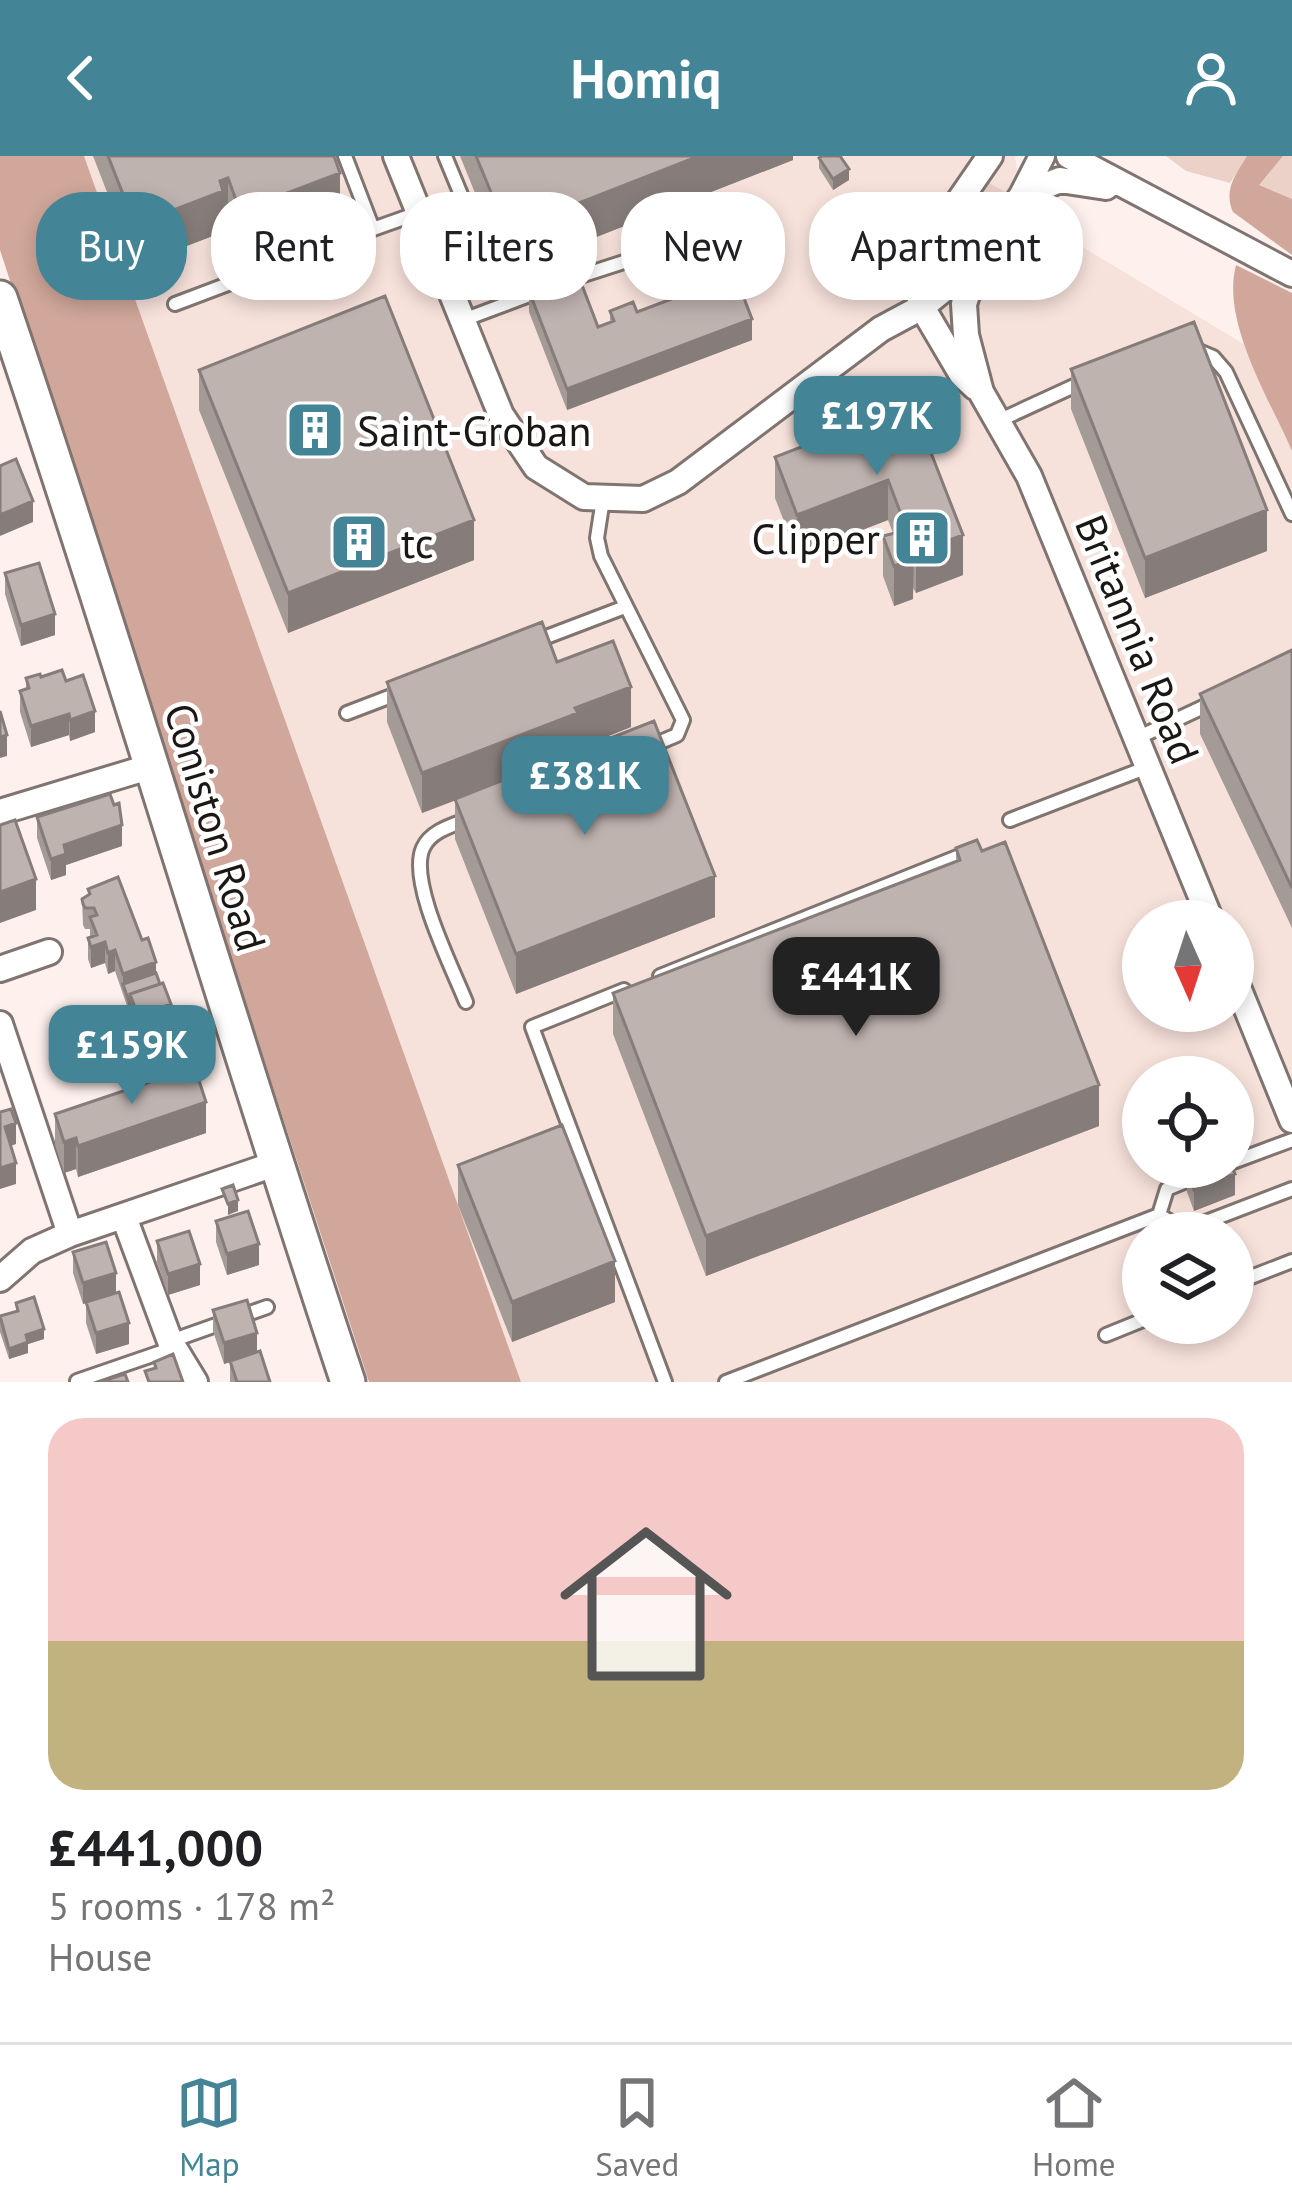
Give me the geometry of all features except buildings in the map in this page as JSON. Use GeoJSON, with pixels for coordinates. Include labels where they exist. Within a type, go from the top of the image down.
{"type":"FeatureCollection","features":[{"type":"Feature","properties":{"kind":"street"},"geometry":{"type":"LineString","coordinates":[[396,156],[410,192]]}},
{"type":"Feature","properties":{"kind":"street"},"geometry":{"type":"LineString","coordinates":[[455,300],[501,415],[536,467],[584,497],[643,499],[678,482],[881,329],[922,307],[915,279],[923,253],[990,156]]}},
{"type":"Feature","properties":{"kind":"street","name":"Britannia Road"},"geometry":{"type":"LineString","coordinates":[[1024,192],[1042,156]]}},
{"type":"Feature","properties":{"kind":"street"},"geometry":{"type":"LineString","coordinates":[[1070,156],[1292,274]]}},
{"type":"Feature","properties":{"kind":"street"},"geometry":{"type":"LineString","coordinates":[[1030,192],[1060,180],[1108,187],[1145,199]]}},
{"type":"Feature","properties":{"kind":"street","name":"Coniston Road"},"geometry":{"type":"LineString","coordinates":[[0,298],[348,1382]]}},
{"type":"Feature","properties":{"kind":"street","name":"Britannia Road"},"geometry":{"type":"LineString","coordinates":[[931,300],[922,307],[962,375],[981,392]]}},
{"type":"Feature","properties":{"kind":"street","name":"Britannia Road"},"geometry":{"type":"LineString","coordinates":[[965,300],[966,335],[981,392],[1029,476],[1133,740],[1202,900]]}},
{"type":"Feature","properties":{"kind":"street"},"geometry":{"type":"LineString","coordinates":[[0,812],[149,767]]}},
{"type":"Feature","properties":{"kind":"street"},"geometry":{"type":"LineString","coordinates":[[0,969],[49,952]]}},
{"type":"Feature","properties":{"kind":"street"},"geometry":{"type":"LineString","coordinates":[[0,1024],[70,1234]]}},
{"type":"Feature","properties":{"kind":"street"},"geometry":{"type":"LineString","coordinates":[[1254,1027],[1292,1120]]}},
{"type":"Feature","properties":{"kind":"street"},"geometry":{"type":"LineString","coordinates":[[0,1279],[32,1251],[70,1234],[275,1164]]}},
{"type":"Feature","properties":{"kind":"street"},"geometry":{"type":"LineString","coordinates":[[124,1216],[171,1344],[195,1382]]}},
{"type":"Feature","properties":{"kind":"lane"},"geometry":{"type":"LineString","coordinates":[[345,156],[359,192]]}},
{"type":"Feature","properties":{"kind":"lane"},"geometry":{"type":"LineString","coordinates":[[445,156],[460,192]]}},
{"type":"Feature","properties":{"kind":"lane"},"geometry":{"type":"LineString","coordinates":[[463,320],[621,262]]}},
{"type":"Feature","properties":{"kind":"lane"},"geometry":{"type":"LineString","coordinates":[[176,304],[211,291]]}},
{"type":"Feature","properties":{"kind":"lane"},"geometry":{"type":"LineString","coordinates":[[1178,346],[1213,357],[1226,372],[1292,514]]}},
{"type":"Feature","properties":{"kind":"lane"},"geometry":{"type":"LineString","coordinates":[[998,421],[1106,373]]}},
{"type":"Feature","properties":{"kind":"lane"},"geometry":{"type":"LineString","coordinates":[[603,498],[597,538],[601,556],[683,721],[676,735],[627,756]]}},
{"type":"Feature","properties":{"kind":"lane"},"geometry":{"type":"LineString","coordinates":[[510,651],[625,607]]}},
{"type":"Feature","properties":{"kind":"lane"},"geometry":{"type":"LineString","coordinates":[[347,713],[408,690]]}},
{"type":"Feature","properties":{"kind":"lane"},"geometry":{"type":"LineString","coordinates":[[1133,740],[1237,692]]}},
{"type":"Feature","properties":{"kind":"lane"},"geometry":{"type":"LineString","coordinates":[[1010,820],[1148,767]]}},
{"type":"Feature","properties":{"kind":"lane"},"geometry":{"type":"LineString","coordinates":[[466,1002],[419,879],[420,865],[422,849],[439,831],[481,814]]}},
{"type":"Feature","properties":{"kind":"lane"},"geometry":{"type":"LineString","coordinates":[[665,1382],[532,1027],[962,855]]}},
{"type":"Feature","properties":{"kind":"lane"},"geometry":{"type":"LineString","coordinates":[[1254,1154],[1292,1140]]}},
{"type":"Feature","properties":{"kind":"lane"},"geometry":{"type":"LineString","coordinates":[[1232,1212],[1292,1189]]}},
{"type":"Feature","properties":{"kind":"lane"},"geometry":{"type":"LineString","coordinates":[[726,1382],[1122,1229]]}},
{"type":"Feature","properties":{"kind":"lane"},"geometry":{"type":"LineString","coordinates":[[1254,1276],[1292,1261]]}},
{"type":"Feature","properties":{"kind":"lane"},"geometry":{"type":"LineString","coordinates":[[77,1382],[267,1307]]}},
{"type":"Feature","properties":{"kind":"lane"},"geometry":{"type":"LineString","coordinates":[[1106,1335],[1122,1329]]}},
{"type":"Feature","properties":{"kind":"shaded area"},"geometry":{"type":"Polygon","coordinates":[[[0,156],[84,156],[97,192],[36,192],[36,300],[135,300],[521,1382],[369,1382],[0,250],[0,156]]]}},
{"type":"Feature","properties":{"kind":"shaded area"},"geometry":{"type":"Polygon","coordinates":[[[84,156],[1015,156],[1017,171],[1032,192],[809,192],[809,300],[1083,300],[1083,247],[1292,373],[1292,1382],[521,1382],[135,300],[187,300],[187,192],[97,192],[84,156]]]}},
{"type":"Feature","properties":{"kind":"shaded area"},"geometry":{"type":"Polygon","coordinates":[[[1166,156],[1247,156],[1230,183],[1186,171],[1166,156]]]}},
{"type":"Feature","properties":{"kind":"shaded area"},"geometry":{"type":"Polygon","coordinates":[[[1247,156],[1283,156],[1259,185],[1292,199],[1292,255],[1233,212],[1230,189],[1247,156]]]}},
{"type":"Feature","properties":{"kind":"shaded area"},"geometry":{"type":"Polygon","coordinates":[[[1283,156],[1292,156],[1292,199],[1258,185],[1283,156]]]}},
{"type":"Feature","properties":{"kind":"shaded area"},"geometry":{"type":"Polygon","coordinates":[[[982,179],[1005,192],[974,192],[982,179]]]}},
{"type":"Feature","properties":{"kind":"shaded area"},"geometry":{"type":"Polygon","coordinates":[[[1236,265],[1292,293],[1292,451],[1241,335],[1233,287],[1236,265]]]}},
{"type":"Feature","properties":{"kind":"place","name":"Saint-Groban"},"geometry":{"type":"Point","coordinates":[315,430]}},
{"type":"Feature","properties":{"kind":"place","name":"Clipper"},"geometry":{"type":"Point","coordinates":[922,538]}},
{"type":"Feature","properties":{"kind":"place","name":"tc"},"geometry":{"type":"Point","coordinates":[359,542]}}]}
